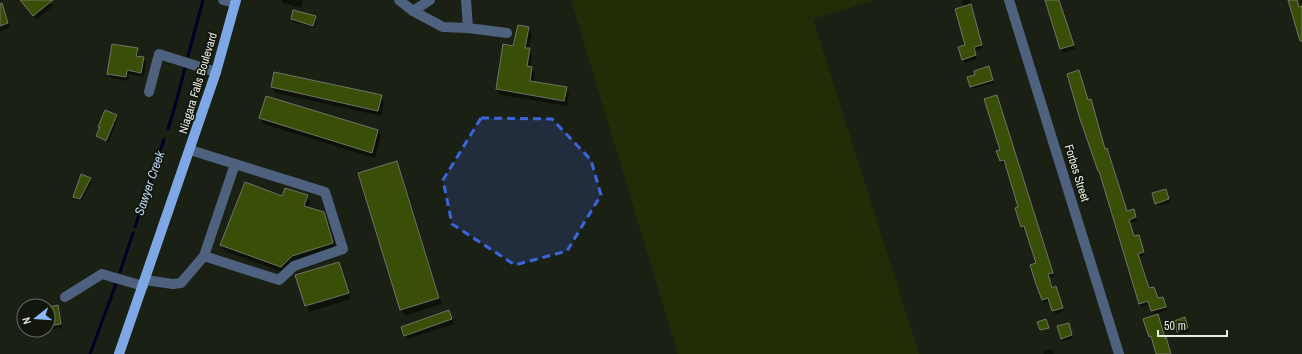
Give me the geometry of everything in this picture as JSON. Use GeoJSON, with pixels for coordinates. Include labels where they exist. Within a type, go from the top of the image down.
{"type":"FeatureCollection","features":[{"type":"Feature","properties":{"kind":"main road","name":"Niagara Falls Boulevard"},"geometry":{"type":"LineString","coordinates":[[119,354],[216,72],[235,2]]}},
{"type":"Feature","properties":{"kind":"street"},"geometry":{"type":"LineString","coordinates":[[223,0],[235,2]]}},
{"type":"Feature","properties":{"kind":"street"},"geometry":{"type":"LineString","coordinates":[[399,0],[413,11],[443,27],[468,28],[507,34]]}},
{"type":"Feature","properties":{"kind":"street"},"geometry":{"type":"LineString","coordinates":[[413,11],[430,0]]}},
{"type":"Feature","properties":{"kind":"street"},"geometry":{"type":"LineString","coordinates":[[466,0],[468,28]]}},
{"type":"Feature","properties":{"kind":"street","name":"Forbes Street"},"geometry":{"type":"LineString","coordinates":[[1009,0],[1119,354]]}},
{"type":"Feature","properties":{"kind":"street"},"geometry":{"type":"LineString","coordinates":[[149,92],[158,54],[216,72]]}},
{"type":"Feature","properties":{"kind":"street"},"geometry":{"type":"LineString","coordinates":[[190,150],[325,192],[343,249],[294,266],[279,280],[204,256]]}},
{"type":"Feature","properties":{"kind":"street"},"geometry":{"type":"LineString","coordinates":[[65,297],[102,274],[144,283],[181,283],[204,256],[235,164]]}},
{"type":"Feature","properties":{"kind":"highlighted area"},"geometry":{"type":"Polygon","coordinates":[[[481,118],[552,119],[591,160],[601,195],[567,251],[515,265],[452,224],[443,180],[481,118]]]}},
{"type":"Feature","properties":{"kind":"green space"},"geometry":{"type":"Polygon","coordinates":[[[571,0],[875,0],[813,19],[919,354],[678,354],[571,0]]]}},
{"type":"Feature","properties":{"kind":"building"},"geometry":{"type":"Polygon","coordinates":[[[20,0],[53,0],[33,16],[20,0]]]}},
{"type":"Feature","properties":{"kind":"building"},"geometry":{"type":"Polygon","coordinates":[[[1045,0],[1059,0],[1074,45],[1060,49],[1045,0]]]}},
{"type":"Feature","properties":{"kind":"building"},"geometry":{"type":"Polygon","coordinates":[[[1288,0],[1297,0],[1299,7],[1302,6],[1302,41],[1300,41],[1288,0]]]}},
{"type":"Feature","properties":{"kind":"building"},"geometry":{"type":"Polygon","coordinates":[[[2,3],[8,23],[0,26],[0,4],[2,3]]]}},
{"type":"Feature","properties":{"kind":"building"},"geometry":{"type":"Polygon","coordinates":[[[971,4],[982,45],[974,47],[976,55],[962,60],[958,47],[965,45],[955,9],[971,4]]]}},
{"type":"Feature","properties":{"kind":"building"},"geometry":{"type":"Polygon","coordinates":[[[293,10],[316,16],[313,26],[291,19],[293,10]]]}},
{"type":"Feature","properties":{"kind":"building"},"geometry":{"type":"Polygon","coordinates":[[[518,25],[529,27],[525,48],[530,48],[527,66],[532,67],[530,81],[567,87],[564,101],[496,89],[503,44],[513,46],[518,25]]]}},
{"type":"Feature","properties":{"kind":"building"},"geometry":{"type":"Polygon","coordinates":[[[112,44],[138,48],[136,56],[144,57],[141,73],[127,70],[126,77],[107,74],[112,44]]]}},
{"type":"Feature","properties":{"kind":"building"},"geometry":{"type":"Polygon","coordinates":[[[989,66],[993,80],[970,87],[967,77],[975,75],[974,71],[989,66]]]}},
{"type":"Feature","properties":{"kind":"building"},"geometry":{"type":"Polygon","coordinates":[[[1079,70],[1088,100],[1091,99],[1105,149],[1107,148],[1127,211],[1134,209],[1136,217],[1129,220],[1134,236],[1139,235],[1144,252],[1138,254],[1149,288],[1154,287],[1158,298],[1163,297],[1166,307],[1151,311],[1148,301],[1139,304],[1099,171],[1080,119],[1067,74],[1079,70]]]}},
{"type":"Feature","properties":{"kind":"building"},"geometry":{"type":"Polygon","coordinates":[[[274,72],[382,95],[378,111],[271,87],[274,72]]]}},
{"type":"Feature","properties":{"kind":"building"},"geometry":{"type":"Polygon","coordinates":[[[997,95],[1053,273],[1048,274],[1052,288],[1056,286],[1063,308],[1052,311],[1048,298],[1042,300],[1030,265],[1036,263],[1024,226],[1021,227],[1015,208],[1018,207],[1004,160],[1000,161],[996,151],[1000,150],[984,99],[997,95]]]}},
{"type":"Feature","properties":{"kind":"building"},"geometry":{"type":"Polygon","coordinates":[[[266,96],[378,130],[372,153],[259,118],[266,96]]]}},
{"type":"Feature","properties":{"kind":"building"},"geometry":{"type":"Polygon","coordinates":[[[105,110],[117,115],[106,141],[96,136],[105,110]]]}},
{"type":"Feature","properties":{"kind":"building"},"geometry":{"type":"Polygon","coordinates":[[[397,161],[439,298],[400,310],[358,173],[397,161]]]}},
{"type":"Feature","properties":{"kind":"building"},"geometry":{"type":"Polygon","coordinates":[[[81,174],[91,178],[80,199],[73,197],[81,174]]]}},
{"type":"Feature","properties":{"kind":"building"},"geometry":{"type":"Polygon","coordinates":[[[245,182],[282,196],[285,188],[308,195],[304,206],[324,212],[333,243],[292,256],[281,267],[220,245],[245,182]]]}},
{"type":"Feature","properties":{"kind":"building"},"geometry":{"type":"Polygon","coordinates":[[[1166,189],[1169,199],[1155,204],[1152,193],[1166,189]]]}},
{"type":"Feature","properties":{"kind":"building"},"geometry":{"type":"Polygon","coordinates":[[[339,262],[349,293],[305,306],[295,275],[339,262]]]}},
{"type":"Feature","properties":{"kind":"building"},"geometry":{"type":"Polygon","coordinates":[[[56,305],[58,305],[61,324],[56,325],[56,305]]]}},
{"type":"Feature","properties":{"kind":"building"},"geometry":{"type":"Polygon","coordinates":[[[449,310],[452,319],[404,336],[401,327],[449,310]]]}},
{"type":"Feature","properties":{"kind":"building"},"geometry":{"type":"Polygon","coordinates":[[[1158,314],[1171,354],[1156,354],[1151,336],[1149,337],[1143,319],[1158,314]]]}},
{"type":"Feature","properties":{"kind":"building"},"geometry":{"type":"Polygon","coordinates":[[[1185,317],[1188,328],[1177,332],[1174,321],[1185,317]]]}},
{"type":"Feature","properties":{"kind":"building"},"geometry":{"type":"Polygon","coordinates":[[[1046,319],[1049,328],[1040,330],[1037,322],[1046,319]]]}},
{"type":"Feature","properties":{"kind":"building"},"geometry":{"type":"Polygon","coordinates":[[[1069,323],[1072,335],[1061,339],[1057,326],[1069,323]]]}},
{"type":"Feature","properties":{"kind":"waterway","name":"Sawyer Creek"},"geometry":{"type":"LineString","coordinates":[[188,56],[203,0]]}},
{"type":"Feature","properties":{"kind":"waterway","name":"Sawyer Creek"},"geometry":{"type":"LineString","coordinates":[[168,129],[185,68]]}},
{"type":"Feature","properties":{"kind":"waterway","name":"Sawyer Creek"},"geometry":{"type":"LineString","coordinates":[[135,227],[164,139]]}},
{"type":"Feature","properties":{"kind":"waterway","name":"Sawyer Creek"},"geometry":{"type":"LineString","coordinates":[[120,272],[133,233]]}},
{"type":"Feature","properties":{"kind":"waterway","name":"Sawyer Creek"},"geometry":{"type":"LineString","coordinates":[[90,354],[116,284]]}}]}
